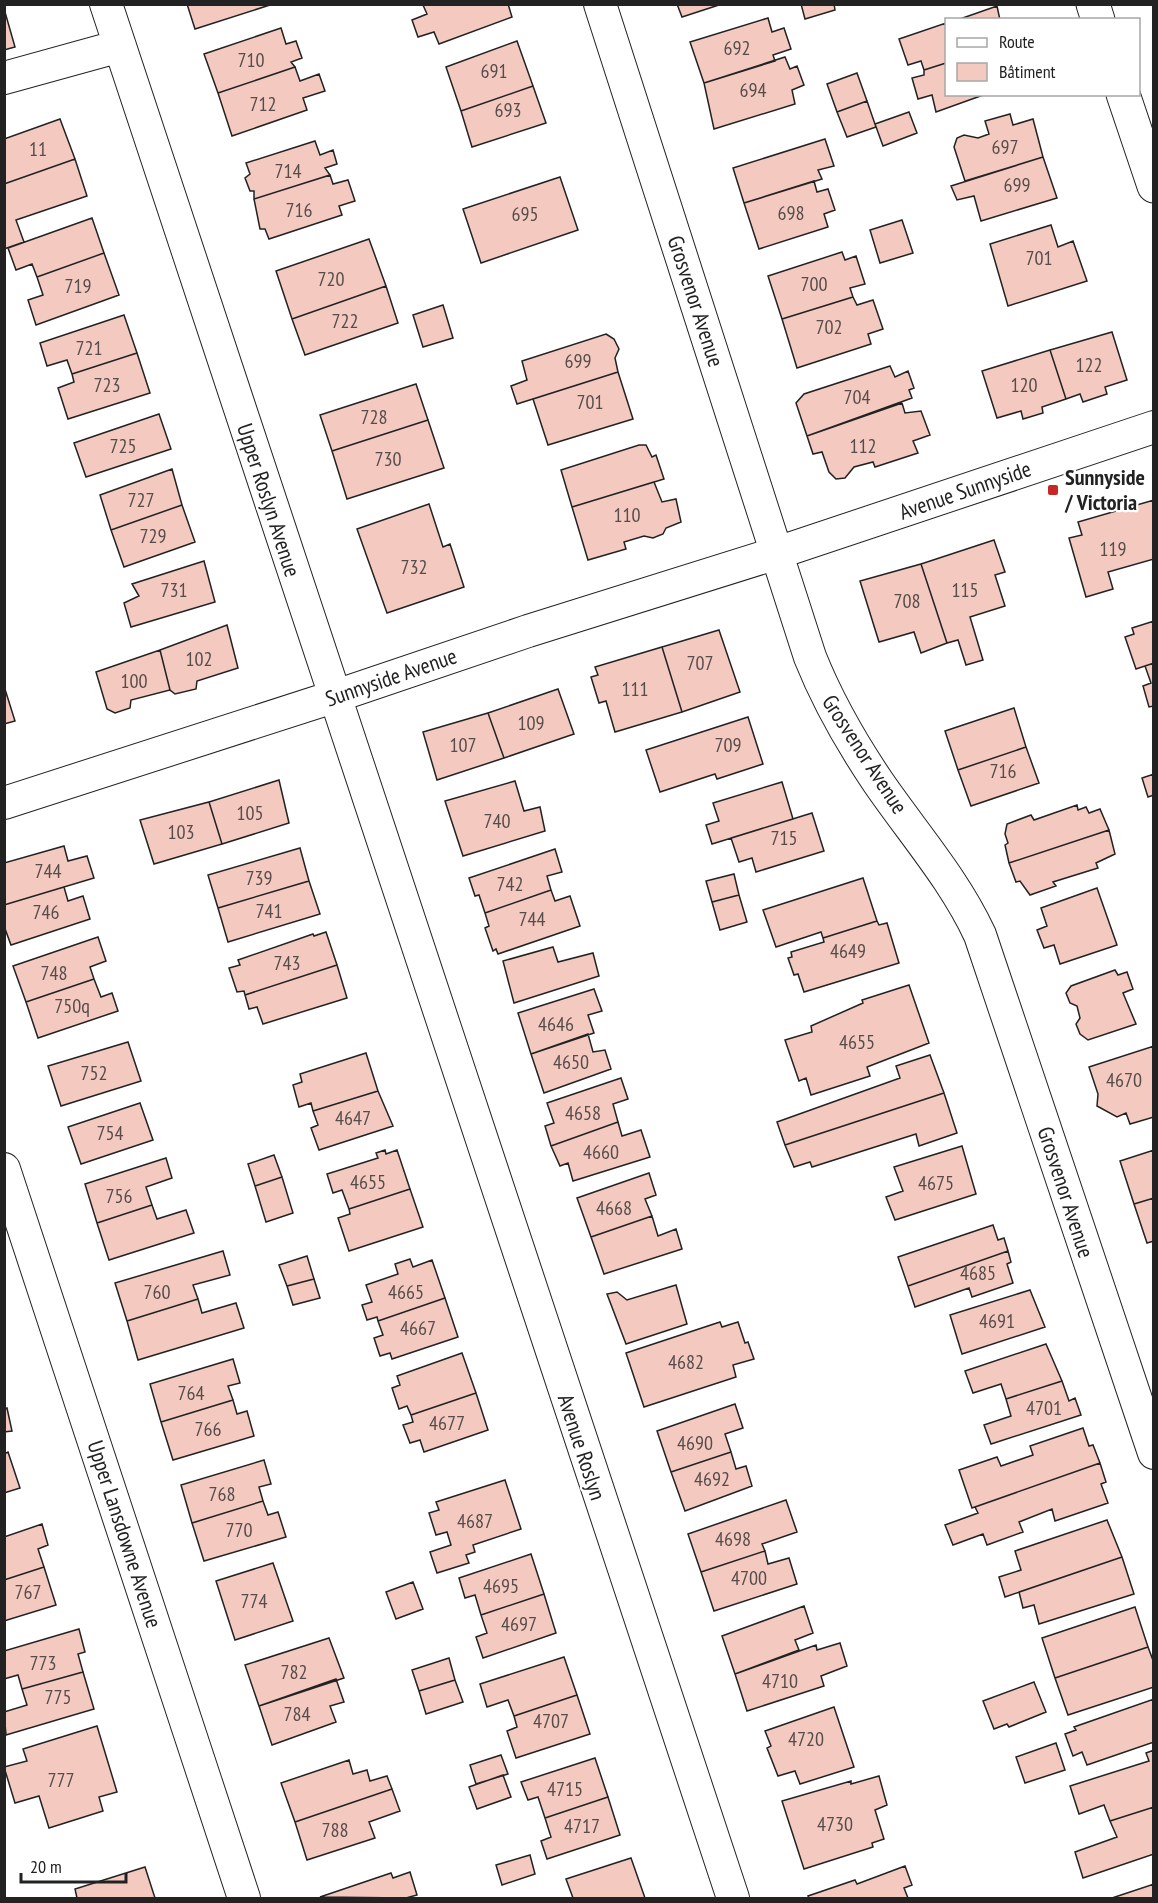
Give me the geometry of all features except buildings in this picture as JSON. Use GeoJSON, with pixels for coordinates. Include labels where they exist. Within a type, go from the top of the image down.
{"type":"FeatureCollection","features":[{"type":"Feature","properties":{"kind":"street","name":"Upper Roslyn Avenue"},"geometry":{"type":"LineString","coordinates":[[106,4],[432,995]]}},
{"type":"Feature","properties":{"kind":"street","name":"Grosvenor Avenue"},"geometry":{"type":"LineString","coordinates":[[600,4],[777,553],[826,697],[879,783],[965,903],[980,935],[1154,1453]]}},
{"type":"Feature","properties":{"kind":"street"},"geometry":{"type":"LineString","coordinates":[[4,78],[120,46]]}},
{"type":"Feature","properties":{"kind":"street"},"geometry":{"type":"LineString","coordinates":[[1124,96],[1154,186]]}},
{"type":"Feature","properties":{"kind":"street","name":"Avenue Sunnyside"},"geometry":{"type":"LineString","coordinates":[[777,553],[1154,427]]}},
{"type":"Feature","properties":{"kind":"street","name":"Sunnyside Avenue"},"geometry":{"type":"LineString","coordinates":[[4,802],[333,697],[528,631],[777,553]]}},
{"type":"Feature","properties":{"kind":"street","name":"Avenue Roslyn"},"geometry":{"type":"LineString","coordinates":[[432,995],[733,1899]]}},
{"type":"Feature","properties":{"kind":"street","name":"Upper Lansdowne Avenue"},"geometry":{"type":"LineString","coordinates":[[4,1169],[244,1899]]}},
{"type":"Feature","properties":{"kind":"place","name":"Sunnyside / Victoria"},"geometry":{"type":"Point","coordinates":[1053,490]}}]}
